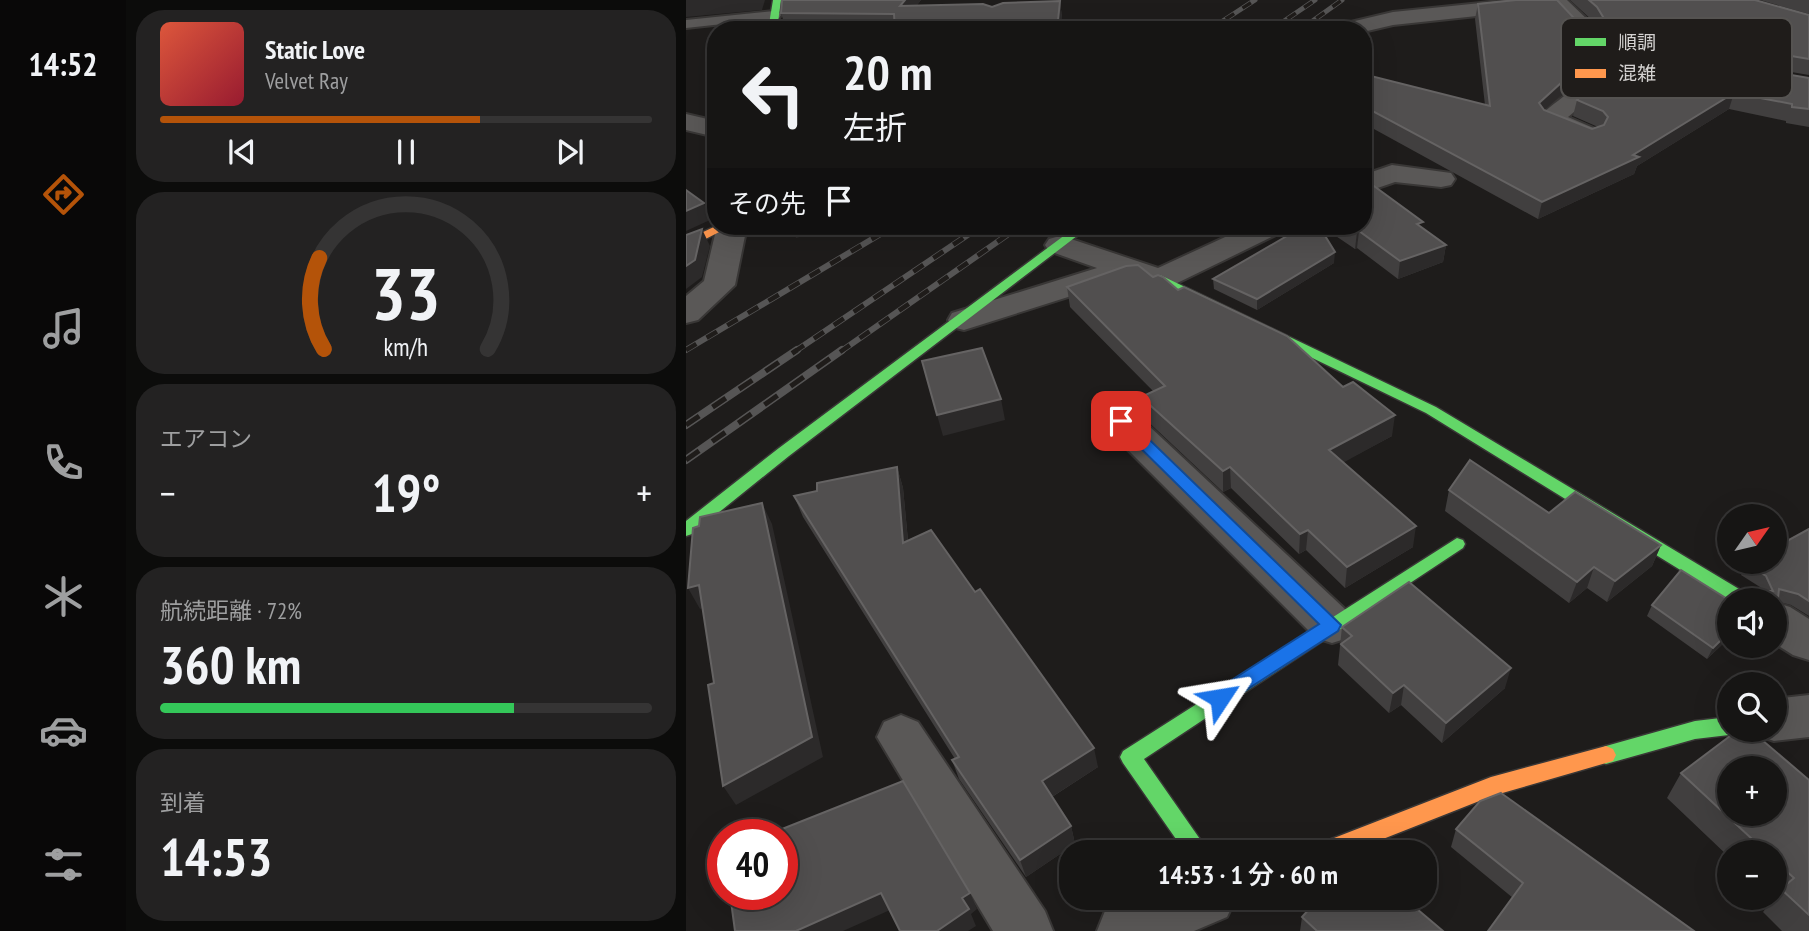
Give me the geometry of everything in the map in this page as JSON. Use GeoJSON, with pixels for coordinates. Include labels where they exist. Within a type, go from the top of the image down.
{"type":"FeatureCollection","features":[{"type":"Feature","properties":{"kind":"street"},"geometry":{"type":"LineString","coordinates":[[1372,25],[1435,12],[1521,5],[1538,0]]}},
{"type":"Feature","properties":{"kind":"street"},"geometry":{"type":"LineString","coordinates":[[1554,0],[1578,18]]}},
{"type":"Feature","properties":{"kind":"street"},"geometry":{"type":"LineString","coordinates":[[1575,98],[1551,119],[1589,135]]}},
{"type":"Feature","properties":{"kind":"street"},"geometry":{"type":"LineString","coordinates":[[686,122],[707,127]]}},
{"type":"Feature","properties":{"kind":"street"},"geometry":{"type":"LineString","coordinates":[[1372,181],[1392,173],[1441,179]]}},
{"type":"Feature","properties":{"kind":"street"},"geometry":{"type":"LineString","coordinates":[[686,245],[707,235]]}},
{"type":"Feature","properties":{"kind":"street"},"geometry":{"type":"LineString","coordinates":[[686,313],[719,285],[730,235]]}},
{"type":"Feature","properties":{"kind":"street"},"geometry":{"type":"LineString","coordinates":[[686,530],[765,464],[964,320],[1073,235]]}},
{"type":"Feature","properties":{"kind":"street"},"geometry":{"type":"LineString","coordinates":[[1160,279],[1253,235]]}},
{"type":"Feature","properties":{"kind":"street"},"geometry":{"type":"LineString","coordinates":[[1060,245],[1160,279],[1431,410],[1724,588]]}},
{"type":"Feature","properties":{"kind":"street"},"geometry":{"type":"LineString","coordinates":[[964,320],[1127,268]]}},
{"type":"Feature","properties":{"kind":"street"},"geometry":{"type":"LineString","coordinates":[[1121,421],[1332,625]]}},
{"type":"Feature","properties":{"kind":"street"},"geometry":{"type":"LineString","coordinates":[[1189,840],[1130,757],[1457,544]]}},
{"type":"Feature","properties":{"kind":"street"},"geometry":{"type":"LineString","coordinates":[[1787,628],[1809,642]]}},
{"type":"Feature","properties":{"kind":"street"},"geometry":{"type":"LineString","coordinates":[[1787,723],[1809,716]]}},
{"type":"Feature","properties":{"kind":"street"},"geometry":{"type":"LineString","coordinates":[[1355,840],[1491,787],[1695,730],[1717,727]]}},
{"type":"Feature","properties":{"kind":"street"},"geometry":{"type":"LineString","coordinates":[[901,737],[1025,931]]}},
{"type":"Feature","properties":{"kind":"street"},"geometry":{"type":"LineString","coordinates":[[1125,931],[1178,910]]}},
{"type":"Feature","properties":{"kind":"lane"},"geometry":{"type":"LineString","coordinates":[[715,21],[774,15]]}},
{"type":"Feature","properties":{"kind":"lane"},"geometry":{"type":"LineString","coordinates":[[686,24],[707,22]]}},
{"type":"Feature","properties":{"kind":"building"},"geometry":{"type":"Polygon","coordinates":[[[782,0],[905,0],[900,6],[983,4],[992,7],[1003,3],[1060,1],[1058,21],[894,21],[894,14],[781,13],[782,0]]]}},
{"type":"Feature","properties":{"kind":"building"},"geometry":{"type":"Polygon","coordinates":[[[1557,0],[1574,18],[1561,18],[1561,83],[1539,103],[1544,110],[1592,129],[1604,125],[1608,117],[1603,111],[1577,100],[1579,98],[1726,98],[1633,155],[1639,157],[1542,202],[1372,111],[1372,76],[1490,106],[1478,4],[1557,0]]]}},
{"type":"Feature","properties":{"kind":"building"},"geometry":{"type":"Polygon","coordinates":[[[1589,0],[1755,0],[1809,15],[1809,59],[1792,56],[1792,18],[1604,18],[1589,0]]]}},
{"type":"Feature","properties":{"kind":"building"},"geometry":{"type":"Polygon","coordinates":[[[1792,75],[1809,78],[1809,109],[1792,107],[1792,104],[1760,98],[1792,98],[1792,75]]]}},
{"type":"Feature","properties":{"kind":"building"},"geometry":{"type":"Polygon","coordinates":[[[1372,185],[1423,222],[1417,224],[1446,245],[1400,261],[1364,235],[1372,235],[1372,185]]]}},
{"type":"Feature","properties":{"kind":"building"},"geometry":{"type":"Polygon","coordinates":[[[686,190],[704,203],[686,211],[686,190]]]}},
{"type":"Feature","properties":{"kind":"building"},"geometry":{"type":"Polygon","coordinates":[[[702,229],[695,260],[686,266],[686,235],[702,229]]]}},
{"type":"Feature","properties":{"kind":"building"},"geometry":{"type":"Polygon","coordinates":[[[1289,235],[1325,235],[1335,252],[1257,299],[1213,279],[1289,235]]]}},
{"type":"Feature","properties":{"kind":"building"},"geometry":{"type":"Polygon","coordinates":[[[1138,265],[1153,277],[1163,277],[1178,290],[1184,287],[1287,336],[1343,387],[1353,382],[1395,415],[1329,450],[1416,526],[1347,567],[1308,530],[1300,534],[1230,467],[1223,471],[1141,397],[1165,386],[1067,287],[1126,266],[1138,265]]]}},
{"type":"Feature","properties":{"kind":"building"},"geometry":{"type":"Polygon","coordinates":[[[982,348],[1001,399],[937,415],[922,361],[982,348]]]}},
{"type":"Feature","properties":{"kind":"building"},"geometry":{"type":"Polygon","coordinates":[[[1470,460],[1549,513],[1575,492],[1661,545],[1615,581],[1594,567],[1577,582],[1449,490],[1470,460]]]}},
{"type":"Feature","properties":{"kind":"building"},"geometry":{"type":"Polygon","coordinates":[[[897,467],[903,543],[931,530],[975,592],[980,589],[1094,748],[1042,781],[1071,826],[1020,860],[952,760],[959,757],[794,496],[817,491],[817,483],[897,467]]]}},
{"type":"Feature","properties":{"kind":"building"},"geometry":{"type":"Polygon","coordinates":[[[762,503],[812,737],[723,786],[708,685],[714,683],[699,585],[688,588],[693,528],[699,526],[700,517],[762,503]]]}},
{"type":"Feature","properties":{"kind":"building"},"geometry":{"type":"Polygon","coordinates":[[[1809,529],[1809,601],[1787,591],[1787,588],[1772,588],[1763,574],[1787,574],[1787,541],[1809,529]]]}},
{"type":"Feature","properties":{"kind":"building"},"geometry":{"type":"Polygon","coordinates":[[[1681,570],[1717,592],[1717,644],[1713,648],[1652,605],[1681,570]]]}},
{"type":"Feature","properties":{"kind":"building"},"geometry":{"type":"Polygon","coordinates":[[[1409,582],[1511,668],[1446,723],[1404,685],[1393,693],[1341,644],[1352,636],[1342,627],[1409,582]]]}},
{"type":"Feature","properties":{"kind":"building"},"geometry":{"type":"Polygon","coordinates":[[[1722,742],[1764,742],[1781,756],[1717,756],[1717,806],[1681,773],[1722,742]]]}},
{"type":"Feature","properties":{"kind":"building"},"geometry":{"type":"Polygon","coordinates":[[[1787,761],[1809,780],[1809,915],[1787,895],[1787,884],[1794,878],[1787,872],[1787,840],[1753,840],[1738,826],[1787,826],[1787,761]]]}},
{"type":"Feature","properties":{"kind":"building"},"geometry":{"type":"Polygon","coordinates":[[[903,781],[970,893],[962,898],[969,909],[937,931],[900,931],[881,893],[796,931],[735,931],[732,910],[798,910],[798,823],[903,781]]]}},
{"type":"Feature","properties":{"kind":"building"},"geometry":{"type":"Polygon","coordinates":[[[1501,793],[1694,931],[1488,931],[1523,883],[1456,829],[1480,801],[1501,793]]]}},
{"type":"Feature","properties":{"kind":"building"},"geometry":{"type":"Polygon","coordinates":[[[1308,910],[1418,910],[1443,931],[1317,931],[1302,917],[1308,910]]]}},
{"type":"Feature","properties":{"kind":"railway"},"geometry":{"type":"LineString","coordinates":[[1223,21],[1255,0]]}},
{"type":"Feature","properties":{"kind":"railway"},"geometry":{"type":"LineString","coordinates":[[1284,21],[1315,0]]}},
{"type":"Feature","properties":{"kind":"railway"},"geometry":{"type":"LineString","coordinates":[[1313,21],[1342,0]]}},
{"type":"Feature","properties":{"kind":"railway"},"geometry":{"type":"LineString","coordinates":[[686,350],[879,235]]}},
{"type":"Feature","properties":{"kind":"railway"},"geometry":{"type":"LineString","coordinates":[[794,352],[968,235]]}},
{"type":"Feature","properties":{"kind":"railway"},"geometry":{"type":"LineString","coordinates":[[840,352],[1007,235]]}},
{"type":"Feature","properties":{"kind":"railway"},"geometry":{"type":"LineString","coordinates":[[686,425],[797,350]]}},
{"type":"Feature","properties":{"kind":"railway"},"geometry":{"type":"LineString","coordinates":[[686,460],[842,350]]}},
{"type":"Feature","properties":{"kind":"traffic: fast"},"geometry":{"type":"LineString","coordinates":[[774,21],[777,0]]}},
{"type":"Feature","properties":{"kind":"traffic: fast"},"geometry":{"type":"LineString","coordinates":[[686,530],[784,452],[1072,235]]}},
{"type":"Feature","properties":{"kind":"traffic: fast"},"geometry":{"type":"LineString","coordinates":[[1160,279],[1431,410],[1723,588]]}},
{"type":"Feature","properties":{"kind":"traffic: fast"},"geometry":{"type":"LineString","coordinates":[[1189,840],[1130,757],[1457,544]]}},
{"type":"Feature","properties":{"kind":"traffic: fast"},"geometry":{"type":"LineString","coordinates":[[1606,755],[1695,730],[1717,727]]}},
{"type":"Feature","properties":{"kind":"traffic: slow"},"geometry":{"type":"LineString","coordinates":[[686,245],[707,235]]}},
{"type":"Feature","properties":{"kind":"traffic: slow"},"geometry":{"type":"LineString","coordinates":[[1355,840],[1491,787],[1606,755]]}},
{"type":"Feature","properties":{"kind":"route"},"geometry":{"type":"LineString","coordinates":[[1121,421],[1332,625],[1220,698]]}}]}
